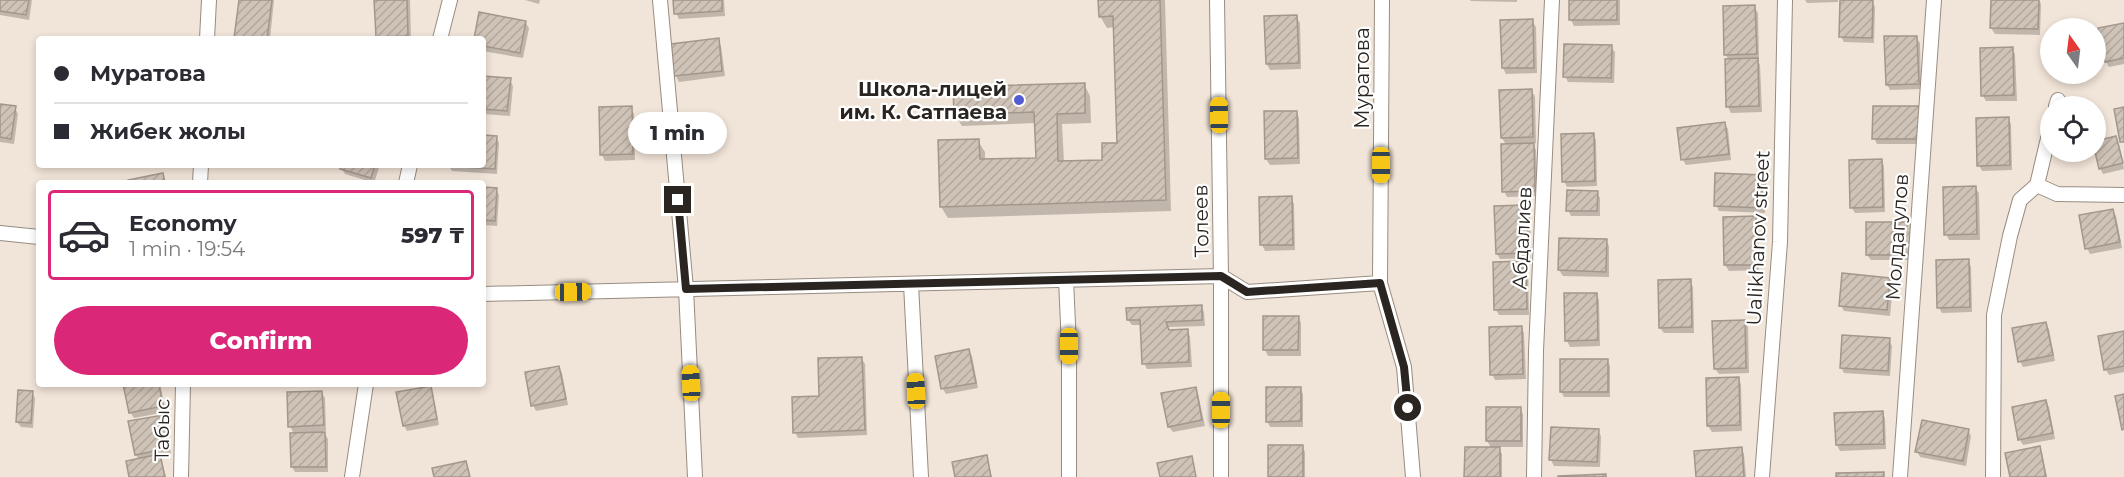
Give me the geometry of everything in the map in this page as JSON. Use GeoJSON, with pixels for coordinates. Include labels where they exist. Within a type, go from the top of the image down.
{"type":"FeatureCollection","features":[{"type":"Feature","properties":{"kind":"street"},"geometry":{"type":"LineString","coordinates":[[207,36],[210,0]]}},
{"type":"Feature","properties":{"kind":"street"},"geometry":{"type":"LineString","coordinates":[[441,36],[450,0]]}},
{"type":"Feature","properties":{"kind":"street"},"geometry":{"type":"LineString","coordinates":[[660,0],[686,289],[695,477]]}},
{"type":"Feature","properties":{"kind":"street","name":"Толеев"},"geometry":{"type":"LineString","coordinates":[[1217,0],[1221,477]]}},
{"type":"Feature","properties":{"kind":"street","name":"Муратова"},"geometry":{"type":"LineString","coordinates":[[1382,0],[1380,283],[1404,367],[1413,477]]}},
{"type":"Feature","properties":{"kind":"street","name":"Абдалиев"},"geometry":{"type":"LineString","coordinates":[[1534,477],[1536,351],[1552,0]]}},
{"type":"Feature","properties":{"kind":"street","name":"Ualikhanov street"},"geometry":{"type":"LineString","coordinates":[[1762,477],[1780,242],[1785,0]]}},
{"type":"Feature","properties":{"kind":"street","name":"Молдагулов"},"geometry":{"type":"LineString","coordinates":[[1900,477],[1934,0]]}},
{"type":"Feature","properties":{"kind":"street"},"geometry":{"type":"LineString","coordinates":[[1993,477],[1994,315],[2010,236],[2020,200],[2037,185],[2042,162]]}},
{"type":"Feature","properties":{"kind":"street"},"geometry":{"type":"LineString","coordinates":[[2037,185],[2057,194],[2124,195]]}},
{"type":"Feature","properties":{"kind":"street"},"geometry":{"type":"LineString","coordinates":[[0,234],[36,237]]}},
{"type":"Feature","properties":{"kind":"street"},"geometry":{"type":"LineString","coordinates":[[486,294],[1221,276],[1247,292],[1380,283]]}},
{"type":"Feature","properties":{"kind":"street"},"geometry":{"type":"LineString","coordinates":[[1066,280],[1069,346],[1069,477]]}},
{"type":"Feature","properties":{"kind":"street"},"geometry":{"type":"LineString","coordinates":[[911,284],[921,477]]}},
{"type":"Feature","properties":{"kind":"street","name":"Табыс"},"geometry":{"type":"LineString","coordinates":[[181,477],[183,387]]}},
{"type":"Feature","properties":{"kind":"street"},"geometry":{"type":"LineString","coordinates":[[352,477],[366,387]]}},
{"type":"Feature","properties":{"kind":"building"},"geometry":{"type":"Polygon","coordinates":[[[0,0],[29,0],[26,15],[0,11],[0,0]]]}},
{"type":"Feature","properties":{"kind":"building"},"geometry":{"type":"Polygon","coordinates":[[[239,0],[272,0],[267,36],[234,36],[239,0]]]}},
{"type":"Feature","properties":{"kind":"building"},"geometry":{"type":"Polygon","coordinates":[[[374,0],[407,0],[408,36],[376,36],[374,0]]]}},
{"type":"Feature","properties":{"kind":"building"},"geometry":{"type":"Polygon","coordinates":[[[673,0],[722,0],[722,11],[674,14],[673,0]]]}},
{"type":"Feature","properties":{"kind":"building","name":"Школа-лицей им. К. Сатпаева"},"geometry":{"type":"Polygon","coordinates":[[[1098,0],[1160,0],[1166,200],[940,207],[938,140],[979,139],[980,159],[1036,158],[1034,112],[954,115],[953,87],[1085,83],[1085,113],[1057,114],[1058,161],[1102,160],[1102,143],[1117,143],[1113,16],[1099,17],[1098,0]]]}},
{"type":"Feature","properties":{"kind":"building"},"geometry":{"type":"Polygon","coordinates":[[[1569,0],[1617,0],[1617,20],[1569,20],[1569,0]]]}},
{"type":"Feature","properties":{"kind":"building"},"geometry":{"type":"Polygon","coordinates":[[[1840,0],[1873,0],[1872,38],[1839,37],[1840,0]]]}},
{"type":"Feature","properties":{"kind":"building"},"geometry":{"type":"Polygon","coordinates":[[[1991,0],[2039,0],[2038,29],[1990,28],[1991,0]]]}},
{"type":"Feature","properties":{"kind":"building"},"geometry":{"type":"Polygon","coordinates":[[[1755,5],[1757,54],[1724,55],[1723,6],[1755,5]]]}},
{"type":"Feature","properties":{"kind":"building"},"geometry":{"type":"Polygon","coordinates":[[[479,12],[526,21],[520,53],[486,47],[486,36],[475,36],[479,12]]]}},
{"type":"Feature","properties":{"kind":"building"},"geometry":{"type":"Polygon","coordinates":[[[1297,15],[1299,63],[1266,64],[1264,16],[1297,15]]]}},
{"type":"Feature","properties":{"kind":"building"},"geometry":{"type":"Polygon","coordinates":[[[1533,19],[1534,68],[1502,68],[1500,20],[1533,19]]]}},
{"type":"Feature","properties":{"kind":"building"},"geometry":{"type":"Polygon","coordinates":[[[2124,23],[2124,58],[2106,62],[2106,26],[2124,23]]]}},
{"type":"Feature","properties":{"kind":"building"},"geometry":{"type":"Polygon","coordinates":[[[1884,36],[1917,36],[1919,84],[1886,85],[1884,36]]]}},
{"type":"Feature","properties":{"kind":"building"},"geometry":{"type":"Polygon","coordinates":[[[719,38],[722,71],[674,76],[671,44],[719,38]]]}},
{"type":"Feature","properties":{"kind":"building"},"geometry":{"type":"Polygon","coordinates":[[[1564,44],[1612,45],[1611,78],[1563,77],[1564,44]]]}},
{"type":"Feature","properties":{"kind":"building"},"geometry":{"type":"Polygon","coordinates":[[[2013,47],[2014,95],[1981,96],[1980,48],[2013,47]]]}},
{"type":"Feature","properties":{"kind":"building"},"geometry":{"type":"Polygon","coordinates":[[[1758,58],[1759,106],[1726,107],[1725,59],[1758,58]]]}},
{"type":"Feature","properties":{"kind":"building"},"geometry":{"type":"Polygon","coordinates":[[[486,76],[511,78],[507,111],[486,109],[486,76]]]}},
{"type":"Feature","properties":{"kind":"building"},"geometry":{"type":"Polygon","coordinates":[[[1532,89],[1533,137],[1501,138],[1499,90],[1532,89]]]}},
{"type":"Feature","properties":{"kind":"building"},"geometry":{"type":"Polygon","coordinates":[[[0,104],[16,106],[11,139],[0,137],[0,104]]]}},
{"type":"Feature","properties":{"kind":"building"},"geometry":{"type":"Polygon","coordinates":[[[632,106],[633,154],[600,155],[599,107],[632,106]]]}},
{"type":"Feature","properties":{"kind":"building"},"geometry":{"type":"Polygon","coordinates":[[[1873,106],[1921,106],[1920,139],[1872,139],[1873,106]]]}},
{"type":"Feature","properties":{"kind":"building"},"geometry":{"type":"Polygon","coordinates":[[[2124,107],[2124,142],[2120,142],[2114,109],[2124,107]]]}},
{"type":"Feature","properties":{"kind":"building"},"geometry":{"type":"Polygon","coordinates":[[[1264,111],[1297,111],[1298,158],[1265,159],[1264,111]]]}},
{"type":"Feature","properties":{"kind":"building"},"geometry":{"type":"Polygon","coordinates":[[[2009,117],[2010,165],[1977,166],[1976,118],[2009,117]]]}},
{"type":"Feature","properties":{"kind":"building"},"geometry":{"type":"Polygon","coordinates":[[[1725,122],[1729,154],[1681,160],[1677,128],[1725,122]]]}},
{"type":"Feature","properties":{"kind":"building"},"geometry":{"type":"Polygon","coordinates":[[[1594,133],[1595,181],[1562,182],[1561,134],[1594,133]]]}},
{"type":"Feature","properties":{"kind":"building"},"geometry":{"type":"Polygon","coordinates":[[[486,135],[497,136],[495,169],[479,168],[486,168],[486,135]]]}},
{"type":"Feature","properties":{"kind":"building"},"geometry":{"type":"Polygon","coordinates":[[[2116,136],[2123,163],[2099,169],[2097,162],[2106,162],[2106,138],[2116,136]]]}},
{"type":"Feature","properties":{"kind":"building"},"geometry":{"type":"Polygon","coordinates":[[[1534,143],[1535,191],[1502,192],[1501,144],[1534,143]]]}},
{"type":"Feature","properties":{"kind":"building"},"geometry":{"type":"Polygon","coordinates":[[[1882,159],[1883,207],[1850,208],[1849,160],[1882,159]]]}},
{"type":"Feature","properties":{"kind":"building"},"geometry":{"type":"Polygon","coordinates":[[[340,168],[374,168],[371,178],[340,168]]]}},
{"type":"Feature","properties":{"kind":"building"},"geometry":{"type":"Polygon","coordinates":[[[163,173],[164,180],[128,180],[163,173]]]}},
{"type":"Feature","properties":{"kind":"building"},"geometry":{"type":"Polygon","coordinates":[[[1715,173],[1763,175],[1762,208],[1714,206],[1715,173]]]}},
{"type":"Feature","properties":{"kind":"building"},"geometry":{"type":"Polygon","coordinates":[[[1976,186],[1977,234],[1944,235],[1943,187],[1976,186]]]}},
{"type":"Feature","properties":{"kind":"building"},"geometry":{"type":"Polygon","coordinates":[[[486,187],[497,188],[495,221],[486,220],[486,187]]]}},
{"type":"Feature","properties":{"kind":"building"},"geometry":{"type":"Polygon","coordinates":[[[1567,190],[1598,191],[1597,211],[1566,211],[1567,190]]]}},
{"type":"Feature","properties":{"kind":"building"},"geometry":{"type":"Polygon","coordinates":[[[1292,196],[1293,245],[1260,245],[1259,197],[1292,196]]]}},
{"type":"Feature","properties":{"kind":"building"},"geometry":{"type":"Polygon","coordinates":[[[1527,205],[1528,253],[1496,254],[1494,206],[1527,205]]]}},
{"type":"Feature","properties":{"kind":"building"},"geometry":{"type":"Polygon","coordinates":[[[2113,209],[2120,242],[2085,249],[2079,215],[2113,209]]]}},
{"type":"Feature","properties":{"kind":"building"},"geometry":{"type":"Polygon","coordinates":[[[1756,216],[1757,265],[1724,265],[1723,217],[1756,216]]]}},
{"type":"Feature","properties":{"kind":"building"},"geometry":{"type":"Polygon","coordinates":[[[1866,222],[1914,222],[1914,255],[1866,255],[1866,222]]]}},
{"type":"Feature","properties":{"kind":"building"},"geometry":{"type":"Polygon","coordinates":[[[1559,238],[1607,239],[1606,272],[1558,270],[1559,238]]]}},
{"type":"Feature","properties":{"kind":"building"},"geometry":{"type":"Polygon","coordinates":[[[1969,259],[1970,307],[1937,308],[1936,260],[1969,259]]]}},
{"type":"Feature","properties":{"kind":"building"},"geometry":{"type":"Polygon","coordinates":[[[1526,261],[1527,309],[1494,310],[1493,262],[1526,261]]]}},
{"type":"Feature","properties":{"kind":"building"},"geometry":{"type":"Polygon","coordinates":[[[1842,273],[1890,278],[1887,310],[1839,306],[1842,273]]]}},
{"type":"Feature","properties":{"kind":"building"},"geometry":{"type":"Polygon","coordinates":[[[1691,279],[1692,327],[1659,328],[1658,280],[1691,279]]]}},
{"type":"Feature","properties":{"kind":"building"},"geometry":{"type":"Polygon","coordinates":[[[1564,293],[1597,293],[1598,340],[1565,341],[1564,293]]]}},
{"type":"Feature","properties":{"kind":"building"},"geometry":{"type":"Polygon","coordinates":[[[1202,305],[1202,320],[1166,322],[1169,330],[1188,329],[1189,362],[1142,364],[1140,320],[1127,320],[1126,308],[1202,305]]]}},
{"type":"Feature","properties":{"kind":"building"},"geometry":{"type":"Polygon","coordinates":[[[1263,316],[1299,316],[1298,350],[1263,350],[1263,316]]]}},
{"type":"Feature","properties":{"kind":"building"},"geometry":{"type":"Polygon","coordinates":[[[1745,320],[1746,368],[1714,369],[1712,321],[1745,320]]]}},
{"type":"Feature","properties":{"kind":"building"},"geometry":{"type":"Polygon","coordinates":[[[2046,322],[2053,355],[2018,362],[2012,328],[2046,322]]]}},
{"type":"Feature","properties":{"kind":"building"},"geometry":{"type":"Polygon","coordinates":[[[1522,326],[1523,374],[1490,375],[1489,327],[1522,326]]]}},
{"type":"Feature","properties":{"kind":"building"},"geometry":{"type":"Polygon","coordinates":[[[2124,331],[2124,366],[2104,370],[2098,336],[2124,331]]]}},
{"type":"Feature","properties":{"kind":"building"},"geometry":{"type":"Polygon","coordinates":[[[1842,335],[1890,338],[1888,371],[1840,368],[1842,335]]]}},
{"type":"Feature","properties":{"kind":"building"},"geometry":{"type":"Polygon","coordinates":[[[969,349],[976,383],[941,389],[935,356],[969,349]]]}},
{"type":"Feature","properties":{"kind":"building"},"geometry":{"type":"Polygon","coordinates":[[[862,357],[865,430],[793,433],[792,397],[819,396],[818,358],[862,357]]]}},
{"type":"Feature","properties":{"kind":"building"},"geometry":{"type":"Polygon","coordinates":[[[1560,359],[1608,359],[1608,392],[1560,392],[1560,359]]]}},
{"type":"Feature","properties":{"kind":"building"},"geometry":{"type":"Polygon","coordinates":[[[559,366],[566,399],[531,406],[525,372],[559,366]]]}},
{"type":"Feature","properties":{"kind":"building"},"geometry":{"type":"Polygon","coordinates":[[[1739,377],[1740,425],[1707,426],[1706,378],[1739,377]]]}},
{"type":"Feature","properties":{"kind":"building"},"geometry":{"type":"Polygon","coordinates":[[[124,387],[160,387],[163,406],[129,413],[124,387]]]}},
{"type":"Feature","properties":{"kind":"building"},"geometry":{"type":"Polygon","coordinates":[[[431,387],[437,419],[403,426],[396,392],[431,387]]]}},
{"type":"Feature","properties":{"kind":"building"},"geometry":{"type":"Polygon","coordinates":[[[1196,387],[1202,420],[1168,427],[1161,393],[1196,387]]]}},
{"type":"Feature","properties":{"kind":"building"},"geometry":{"type":"Polygon","coordinates":[[[1266,387],[1301,387],[1301,421],[1266,422],[1266,387]]]}},
{"type":"Feature","properties":{"kind":"building"},"geometry":{"type":"Polygon","coordinates":[[[18,390],[33,391],[31,423],[16,422],[18,390]]]}},
{"type":"Feature","properties":{"kind":"building"},"geometry":{"type":"Polygon","coordinates":[[[322,391],[324,425],[288,427],[287,392],[322,391]]]}},
{"type":"Feature","properties":{"kind":"building"},"geometry":{"type":"Polygon","coordinates":[[[2124,394],[2124,429],[2122,430],[2115,396],[2124,394]]]}},
{"type":"Feature","properties":{"kind":"building"},"geometry":{"type":"Polygon","coordinates":[[[2046,400],[2053,433],[2018,440],[2012,407],[2046,400]]]}},
{"type":"Feature","properties":{"kind":"building"},"geometry":{"type":"Polygon","coordinates":[[[1486,407],[1521,407],[1521,441],[1486,441],[1486,407]]]}},
{"type":"Feature","properties":{"kind":"building"},"geometry":{"type":"Polygon","coordinates":[[[1883,411],[1884,444],[1836,445],[1834,413],[1883,411]]]}},
{"type":"Feature","properties":{"kind":"building"},"geometry":{"type":"Polygon","coordinates":[[[163,415],[169,448],[135,455],[128,421],[163,415]]]}},
{"type":"Feature","properties":{"kind":"building"},"geometry":{"type":"Polygon","coordinates":[[[1922,420],[1969,429],[1963,461],[1915,452],[1922,420]]]}},
{"type":"Feature","properties":{"kind":"building"},"geometry":{"type":"Polygon","coordinates":[[[1551,427],[1599,429],[1597,462],[1549,460],[1551,427]]]}},
{"type":"Feature","properties":{"kind":"building"},"geometry":{"type":"Polygon","coordinates":[[[325,432],[326,467],[291,467],[290,433],[325,432]]]}},
{"type":"Feature","properties":{"kind":"building"},"geometry":{"type":"Polygon","coordinates":[[[1268,445],[1303,445],[1303,477],[1268,477],[1268,445]]]}},
{"type":"Feature","properties":{"kind":"building"},"geometry":{"type":"Polygon","coordinates":[[[2040,446],[2046,477],[2010,477],[2005,453],[2040,446]]]}},
{"type":"Feature","properties":{"kind":"building"},"geometry":{"type":"Polygon","coordinates":[[[1465,447],[1500,447],[1500,477],[1464,477],[1465,447]]]}},
{"type":"Feature","properties":{"kind":"building"},"geometry":{"type":"Polygon","coordinates":[[[1742,447],[1744,477],[1696,477],[1694,451],[1742,447]]]}},
{"type":"Feature","properties":{"kind":"building"},"geometry":{"type":"Polygon","coordinates":[[[160,454],[165,477],[129,477],[126,461],[160,454]]]}},
{"type":"Feature","properties":{"kind":"building"},"geometry":{"type":"Polygon","coordinates":[[[987,455],[991,477],[955,477],[952,462],[987,455]]]}},
{"type":"Feature","properties":{"kind":"building"},"geometry":{"type":"Polygon","coordinates":[[[1192,456],[1196,477],[1160,477],[1157,463],[1192,456]]]}},
{"type":"Feature","properties":{"kind":"building"},"geometry":{"type":"Polygon","coordinates":[[[466,461],[470,477],[434,477],[432,468],[466,461]]]}},
{"type":"Feature","properties":{"kind":"building"},"geometry":{"type":"Polygon","coordinates":[[[1884,472],[1884,477],[1836,477],[1836,473],[1884,472]]]}},
{"type":"Feature","properties":{"kind":"building"},"geometry":{"type":"Polygon","coordinates":[[[1606,474],[1606,477],[1558,477],[1558,476],[1606,474]]]}},
{"type":"Feature","properties":{"kind":"place","name":"Школа-лицей им. К. Сатпаева"},"geometry":{"type":"Point","coordinates":[1019,100]}},
{"type":"Feature","properties":{"kind":"route"},"geometry":{"type":"LineString","coordinates":[[678,200],[686,289],[1221,276],[1247,292],[1380,283],[1404,367],[1408,408]]}}]}
